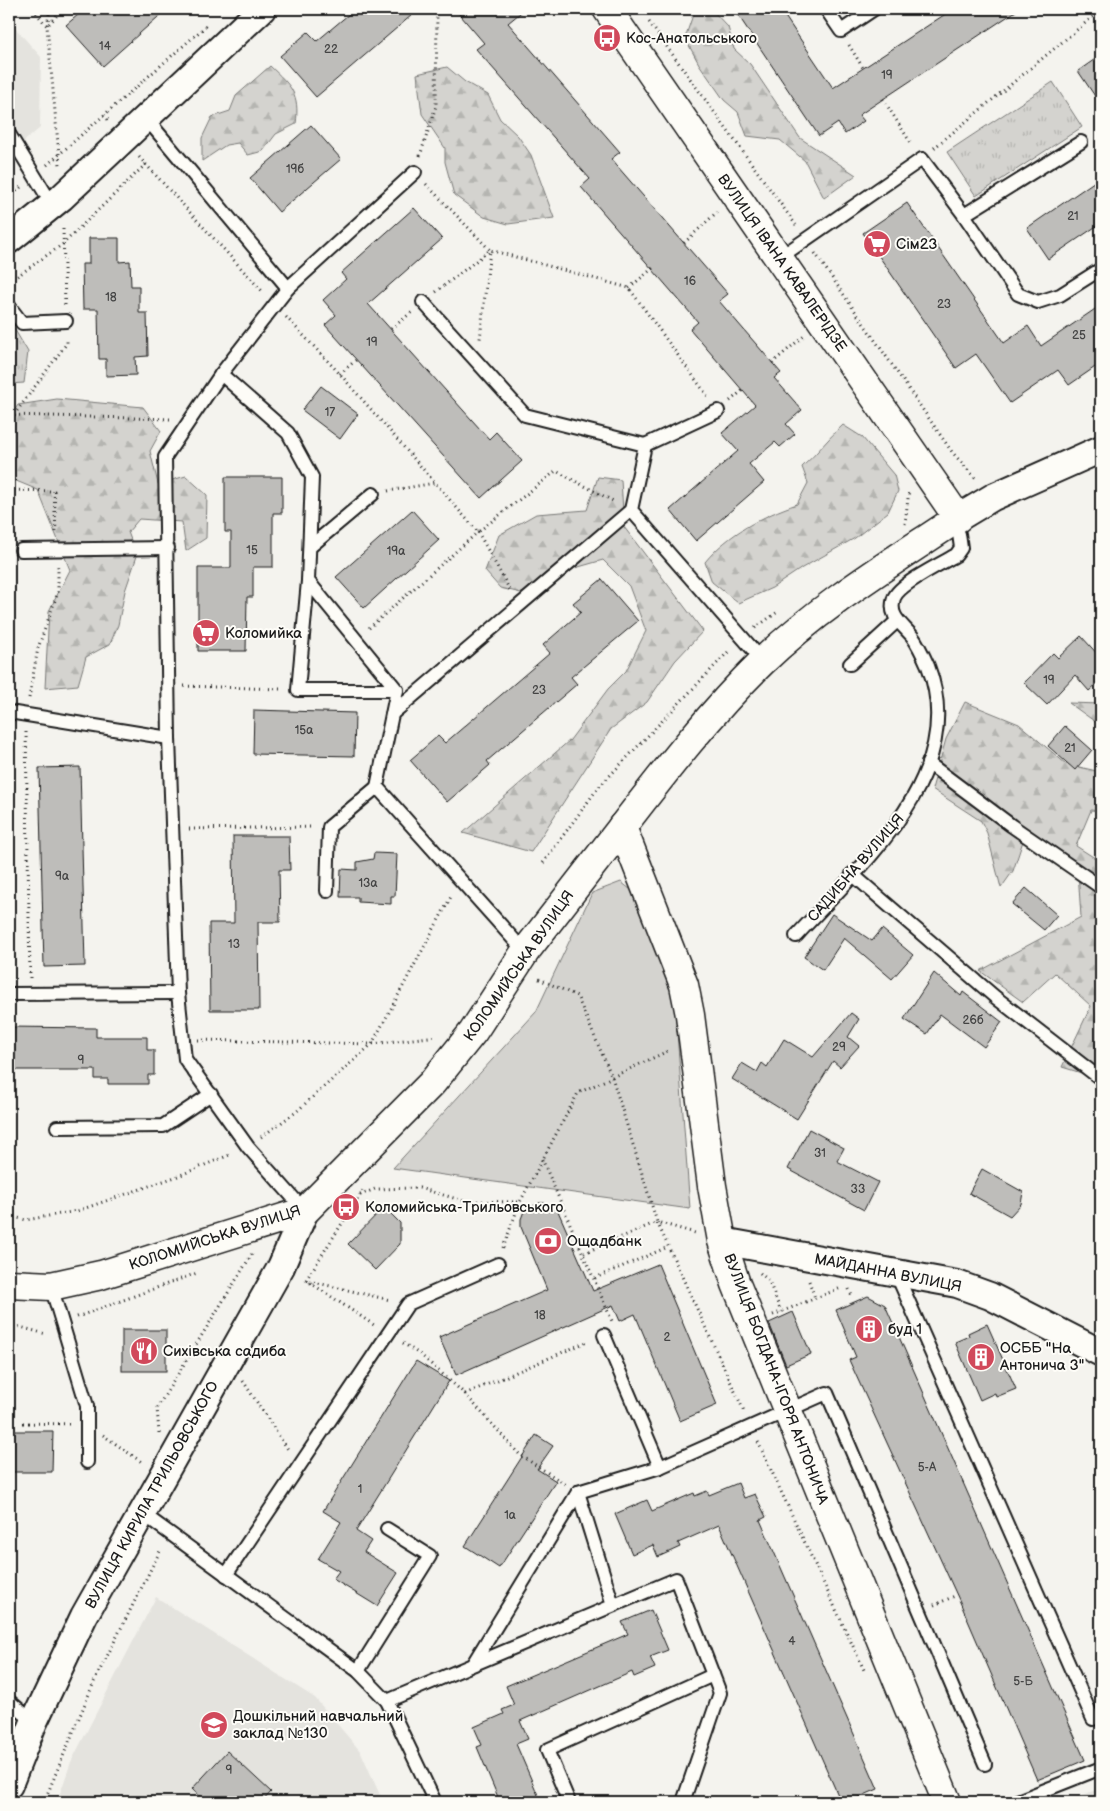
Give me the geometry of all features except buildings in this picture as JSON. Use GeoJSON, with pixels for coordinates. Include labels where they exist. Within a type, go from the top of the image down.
{"type":"FeatureCollection","features":[{"type":"Feature","properties":{"kind":"main road","name":"ВУЛИЦЯ ІВАНА КАВАЛЕРІДЗЕ"},"geometry":{"type":"LineString","coordinates":[[607,9],[779,258],[954,520]]}},
{"type":"Feature","properties":{"kind":"main road","name":"КОЛОМИЙСЬКА ВУЛИЦЯ"},"geometry":{"type":"LineString","coordinates":[[9,1284],[51,1286],[101,1275],[305,1211],[432,1083],[473,1032],[525,952],[688,742],[763,661],[849,591],[954,520]]}},
{"type":"Feature","properties":{"kind":"main road","name":"ВУЛИЦЯ БОГДАНА-ІГОРЯ АНТОНИЧА"},"geometry":{"type":"LineString","coordinates":[[622,827],[684,985],[693,1040],[702,1119],[722,1241],[736,1284],[786,1412],[947,1802]]}},
{"type":"Feature","properties":{"kind":"street"},"geometry":{"type":"LineString","coordinates":[[9,240],[57,202],[145,117],[262,9]]}},
{"type":"Feature","properties":{"kind":"street"},"geometry":{"type":"LineString","coordinates":[[954,520],[993,497],[1101,450]]}},
{"type":"Feature","properties":{"kind":"street","name":"ВУЛИЦЯ КИРИЛА ТРИЛЬОВСЬКОГО"},"geometry":{"type":"LineString","coordinates":[[9,1785],[34,1722],[84,1616],[281,1267],[305,1211]]}},
{"type":"Feature","properties":{"kind":"street","name":"МАЙДАННА ВУЛИЦЯ"},"geometry":{"type":"LineString","coordinates":[[722,1241],[957,1284],[990,1296],[1101,1353]]}},
{"type":"Feature","properties":{"kind":"lane"},"geometry":{"type":"LineString","coordinates":[[826,9],[841,31],[874,9]]}},
{"type":"Feature","properties":{"kind":"lane"},"geometry":{"type":"LineString","coordinates":[[145,117],[288,288]]}},
{"type":"Feature","properties":{"kind":"lane"},"geometry":{"type":"LineString","coordinates":[[9,134],[34,176],[57,202]]}},
{"type":"Feature","properties":{"kind":"lane"},"geometry":{"type":"LineString","coordinates":[[964,215],[1081,142]]}},
{"type":"Feature","properties":{"kind":"lane"},"geometry":{"type":"LineString","coordinates":[[779,258],[922,159],[964,215],[1018,294],[1038,302],[1060,295],[1101,269]]}},
{"type":"Feature","properties":{"kind":"lane"},"geometry":{"type":"LineString","coordinates":[[305,1211],[248,1147],[184,1059],[178,993],[169,738],[168,548],[165,457],[221,374],[288,288],[415,172]]}},
{"type":"Feature","properties":{"kind":"lane"},"geometry":{"type":"LineString","coordinates":[[423,302],[525,415],[644,445],[718,411]]}},
{"type":"Feature","properties":{"kind":"lane"},"geometry":{"type":"LineString","coordinates":[[9,306],[22,323],[66,321]]}},
{"type":"Feature","properties":{"kind":"lane"},"geometry":{"type":"LineString","coordinates":[[221,374],[288,434],[312,477],[311,546],[298,690],[397,690]]}},
{"type":"Feature","properties":{"kind":"lane"},"geometry":{"type":"LineString","coordinates":[[392,714],[631,510],[644,445]]}},
{"type":"Feature","properties":{"kind":"lane"},"geometry":{"type":"LineString","coordinates":[[311,546],[373,494]]}},
{"type":"Feature","properties":{"kind":"lane"},"geometry":{"type":"LineString","coordinates":[[631,510],[763,661]]}},
{"type":"Feature","properties":{"kind":"lane"},"geometry":{"type":"LineString","coordinates":[[850,664],[896,621],[893,606],[898,591],[956,555],[961,548],[954,520]]}},
{"type":"Feature","properties":{"kind":"lane"},"geometry":{"type":"LineString","coordinates":[[21,550],[168,548]]}},
{"type":"Feature","properties":{"kind":"lane"},"geometry":{"type":"LineString","coordinates":[[308,581],[397,690]]}},
{"type":"Feature","properties":{"kind":"lane","name":"САДИБНА ВУЛИЦЯ"},"geometry":{"type":"LineString","coordinates":[[796,936],[892,831],[909,805],[928,763],[938,728],[938,703],[928,665],[912,637],[896,621]]}},
{"type":"Feature","properties":{"kind":"lane"},"geometry":{"type":"LineString","coordinates":[[327,891],[329,827],[378,787],[397,690]]}},
{"type":"Feature","properties":{"kind":"lane"},"geometry":{"type":"LineString","coordinates":[[9,712],[169,738]]}},
{"type":"Feature","properties":{"kind":"lane"},"geometry":{"type":"LineString","coordinates":[[928,763],[1012,826],[1099,886]]}},
{"type":"Feature","properties":{"kind":"lane"},"geometry":{"type":"LineString","coordinates":[[378,787],[525,952]]}},
{"type":"Feature","properties":{"kind":"lane"},"geometry":{"type":"LineString","coordinates":[[852,874],[995,997],[1097,1076]]}},
{"type":"Feature","properties":{"kind":"lane"},"geometry":{"type":"LineString","coordinates":[[9,994],[178,993]]}},
{"type":"Feature","properties":{"kind":"lane"},"geometry":{"type":"LineString","coordinates":[[57,1127],[163,1126],[211,1094]]}},
{"type":"Feature","properties":{"kind":"lane"},"geometry":{"type":"LineString","coordinates":[[226,1575],[408,1304],[498,1264]]}},
{"type":"Feature","properties":{"kind":"lane"},"geometry":{"type":"LineString","coordinates":[[896,1273],[1093,1719]]}},
{"type":"Feature","properties":{"kind":"lane"},"geometry":{"type":"LineString","coordinates":[[51,1286],[87,1406],[86,1462]]}},
{"type":"Feature","properties":{"kind":"lane"},"geometry":{"type":"LineString","coordinates":[[604,1335],[660,1467]]}},
{"type":"Feature","properties":{"kind":"lane"},"geometry":{"type":"LineString","coordinates":[[473,1664],[578,1492],[660,1467],[827,1393],[984,1764]]}},
{"type":"Feature","properties":{"kind":"lane"},"geometry":{"type":"LineString","coordinates":[[578,1492],[613,1605]]}},
{"type":"Feature","properties":{"kind":"lane"},"geometry":{"type":"LineString","coordinates":[[142,1513],[358,1671],[387,1701],[435,1802]]}},
{"type":"Feature","properties":{"kind":"lane"},"geometry":{"type":"LineString","coordinates":[[358,1671],[430,1556],[387,1529]]}},
{"type":"Feature","properties":{"kind":"lane"},"geometry":{"type":"LineString","coordinates":[[387,1701],[676,1579],[720,1694],[683,1802]]}},
{"type":"Feature","properties":{"kind":"lane"},"geometry":{"type":"LineString","coordinates":[[568,1802],[547,1750],[713,1675]]}},
{"type":"Feature","properties":{"kind":"lane"},"geometry":{"type":"LineString","coordinates":[[9,1701],[34,1722]]}},
{"type":"Feature","properties":{"kind":"lane"},"geometry":{"type":"LineString","coordinates":[[1014,1802],[1101,1768]]}},
{"type":"Feature","properties":{"kind":"path"},"geometry":{"type":"LineString","coordinates":[[33,9],[47,26]]}},
{"type":"Feature","properties":{"kind":"path"},"geometry":{"type":"LineString","coordinates":[[50,9],[47,26],[59,154],[57,202]]}},
{"type":"Feature","properties":{"kind":"path"},"geometry":{"type":"LineString","coordinates":[[47,26],[62,9]]}},
{"type":"Feature","properties":{"kind":"path"},"geometry":{"type":"LineString","coordinates":[[437,9],[436,106],[415,172],[490,250],[628,288],[718,411]]}},
{"type":"Feature","properties":{"kind":"path"},"geometry":{"type":"LineString","coordinates":[[883,99],[922,159],[1101,10]]}},
{"type":"Feature","properties":{"kind":"path"},"geometry":{"type":"LineString","coordinates":[[9,198],[211,21]]}},
{"type":"Feature","properties":{"kind":"path"},"geometry":{"type":"LineString","coordinates":[[841,31],[863,68]]}},
{"type":"Feature","properties":{"kind":"path"},"geometry":{"type":"LineString","coordinates":[[104,115],[146,164],[340,374],[478,532],[519,606]]}},
{"type":"Feature","properties":{"kind":"path"},"geometry":{"type":"LineString","coordinates":[[9,282],[63,244],[146,164]]}},
{"type":"Feature","properties":{"kind":"path"},"geometry":{"type":"LineString","coordinates":[[684,243],[723,207]]}},
{"type":"Feature","properties":{"kind":"path"},"geometry":{"type":"LineString","coordinates":[[391,329],[490,250]]}},
{"type":"Feature","properties":{"kind":"path"},"geometry":{"type":"LineString","coordinates":[[477,362],[490,250]]}},
{"type":"Feature","properties":{"kind":"path"},"geometry":{"type":"LineString","coordinates":[[628,288],[653,268]]}},
{"type":"Feature","properties":{"kind":"path"},"geometry":{"type":"LineString","coordinates":[[772,363],[805,335]]}},
{"type":"Feature","properties":{"kind":"path"},"geometry":{"type":"LineString","coordinates":[[340,374],[357,359]]}},
{"type":"Feature","properties":{"kind":"path"},"geometry":{"type":"LineString","coordinates":[[9,415],[191,420]]}},
{"type":"Feature","properties":{"kind":"path"},"geometry":{"type":"LineString","coordinates":[[356,640],[478,532],[556,471],[631,510]]}},
{"type":"Feature","properties":{"kind":"path"},"geometry":{"type":"LineString","coordinates":[[373,494],[435,483]]}},
{"type":"Feature","properties":{"kind":"path"},"geometry":{"type":"LineString","coordinates":[[897,530],[905,524],[909,483]]}},
{"type":"Feature","properties":{"kind":"path"},"geometry":{"type":"LineString","coordinates":[[9,490],[54,491],[57,549],[58,592],[38,648],[26,715],[30,993]]}},
{"type":"Feature","properties":{"kind":"path"},"geometry":{"type":"LineString","coordinates":[[543,863],[598,788],[742,637],[783,608]]}},
{"type":"Feature","properties":{"kind":"path"},"geometry":{"type":"LineString","coordinates":[[168,685],[298,690]]}},
{"type":"Feature","properties":{"kind":"path"},"geometry":{"type":"LineString","coordinates":[[172,829],[329,827]]}},
{"type":"Feature","properties":{"kind":"path"},"geometry":{"type":"LineString","coordinates":[[9,1216],[26,1220],[77,1211],[178,1176],[248,1147],[296,1112],[372,1044],[460,880]]}},
{"type":"Feature","properties":{"kind":"path"},"geometry":{"type":"LineString","coordinates":[[534,986],[539,978],[577,996],[612,1077],[657,1222]]}},
{"type":"Feature","properties":{"kind":"path"},"geometry":{"type":"LineString","coordinates":[[183,1040],[372,1044],[473,1032]]}},
{"type":"Feature","properties":{"kind":"path"},"geometry":{"type":"LineString","coordinates":[[498,1264],[520,1202],[578,1093],[693,1040]]}},
{"type":"Feature","properties":{"kind":"path"},"geometry":{"type":"LineString","coordinates":[[466,1394],[604,1335],[613,1322],[542,1160]]}},
{"type":"Feature","properties":{"kind":"path"},"geometry":{"type":"LineString","coordinates":[[360,1195],[375,1189],[419,1188],[464,1201],[520,1202]]}},
{"type":"Feature","properties":{"kind":"path"},"geometry":{"type":"LineString","coordinates":[[584,1253],[657,1222],[722,1241]]}},
{"type":"Feature","properties":{"kind":"path"},"geometry":{"type":"LineString","coordinates":[[595,1278],[668,1247]]}},
{"type":"Feature","properties":{"kind":"path"},"geometry":{"type":"LineString","coordinates":[[159,1435],[157,1408],[253,1253],[244,1256]]}},
{"type":"Feature","properties":{"kind":"path"},"geometry":{"type":"LineString","coordinates":[[47,1337],[80,1315],[198,1273]]}},
{"type":"Feature","properties":{"kind":"path"},"geometry":{"type":"LineString","coordinates":[[408,1304],[306,1280],[422,1356],[466,1394],[520,1455],[578,1492]]}},
{"type":"Feature","properties":{"kind":"path"},"geometry":{"type":"LineString","coordinates":[[752,1324],[841,1288]]}},
{"type":"Feature","properties":{"kind":"path"},"geometry":{"type":"LineString","coordinates":[[229,1359],[299,1466]]}},
{"type":"Feature","properties":{"kind":"path"},"geometry":{"type":"LineString","coordinates":[[23,1423],[87,1424],[145,1465],[149,1457]]}},
{"type":"Feature","properties":{"kind":"path"},"geometry":{"type":"LineString","coordinates":[[44,1802],[94,1682],[162,1549],[170,1554]]}},
{"type":"Feature","properties":{"kind":"path"},"geometry":{"type":"LineString","coordinates":[[920,1611],[957,1595]]}},
{"type":"Feature","properties":{"kind":"shaded area"},"geometry":{"type":"Polygon","coordinates":[[[9,21],[41,57],[40,128],[9,154],[9,21]]]}},
{"type":"Feature","properties":{"kind":"shaded area","name":"Дошкільний навчальний заклад №130"},"geometry":{"type":"Polygon","coordinates":[[[156,1597],[315,1698],[361,1752],[383,1802],[57,1802],[71,1762],[156,1597]]]}},
{"type":"Feature","properties":{"kind":"shaded area"},"geometry":{"type":"Polygon","coordinates":[[[1101,1788],[1101,1802],[1065,1802],[1101,1788]]]}},
{"type":"Feature","properties":{"kind":"green space"},"geometry":{"type":"Polygon","coordinates":[[[695,9],[711,9],[728,27],[734,49],[750,64],[800,138],[856,175],[824,198],[805,161],[780,140],[747,136],[738,112],[724,100],[699,64],[685,38],[695,9]]]}},
{"type":"Feature","properties":{"kind":"green space"},"geometry":{"type":"Polygon","coordinates":[[[270,66],[289,85],[295,97],[297,105],[296,124],[276,134],[263,151],[248,155],[238,143],[226,145],[202,161],[202,138],[212,117],[230,111],[236,96],[270,66]]]}},
{"type":"Feature","properties":{"kind":"green space"},"geometry":{"type":"Polygon","coordinates":[[[447,67],[465,82],[488,95],[500,119],[518,136],[531,155],[554,218],[508,224],[484,217],[454,195],[445,162],[445,148],[422,114],[417,74],[447,67]]]}},
{"type":"Feature","properties":{"kind":"green space"},"geometry":{"type":"Polygon","coordinates":[[[1053,82],[1082,127],[976,196],[947,152],[1053,82]]]}},
{"type":"Feature","properties":{"kind":"green space"},"geometry":{"type":"Polygon","coordinates":[[[9,320],[28,352],[24,383],[9,384],[9,320]]]}},
{"type":"Feature","properties":{"kind":"green space"},"geometry":{"type":"Polygon","coordinates":[[[57,399],[143,407],[161,431],[150,451],[158,484],[186,476],[207,495],[206,538],[186,551],[182,522],[139,519],[128,532],[137,556],[125,591],[118,625],[110,644],[86,657],[78,685],[45,688],[49,611],[70,570],[38,490],[9,478],[9,418],[18,405],[57,399]]]}},
{"type":"Feature","properties":{"kind":"green space"},"geometry":{"type":"Polygon","coordinates":[[[843,425],[862,437],[894,475],[898,491],[888,512],[855,538],[802,568],[772,588],[738,603],[712,582],[705,562],[724,543],[746,527],[771,514],[797,504],[808,483],[802,467],[843,425]]]}},
{"type":"Feature","properties":{"kind":"green space"},"geometry":{"type":"Polygon","coordinates":[[[598,477],[621,480],[624,527],[703,631],[675,661],[647,702],[611,729],[531,852],[463,833],[570,740],[608,689],[626,671],[646,631],[629,586],[603,560],[575,568],[534,596],[500,588],[485,571],[499,535],[536,514],[587,510],[598,477]]]}},
{"type":"Feature","properties":{"kind":"green space"},"geometry":{"type":"Polygon","coordinates":[[[965,702],[1019,724],[1066,764],[1101,772],[1101,811],[1091,810],[1076,846],[1101,862],[1101,1079],[1062,1067],[1091,1006],[1055,973],[1023,1002],[980,971],[1081,917],[1078,872],[1057,848],[1025,835],[1013,871],[1001,888],[987,833],[981,821],[932,789],[946,739],[965,702]]]}},
{"type":"Feature","properties":{"kind":"green space"},"geometry":{"type":"Polygon","coordinates":[[[1069,703],[1101,704],[1101,726],[1069,703]]]}},
{"type":"Feature","properties":{"kind":"green space"},"geometry":{"type":"Polygon","coordinates":[[[621,882],[640,897],[674,992],[690,1209],[393,1168],[536,1012],[592,893],[621,882]]]}},
{"type":"Feature","properties":{"kind":"place","name":"Кос-Анатольського"},"geometry":{"type":"Point","coordinates":[607,38]}},
{"type":"Feature","properties":{"kind":"place","name":"Сім23"},"geometry":{"type":"Point","coordinates":[877,244]}},
{"type":"Feature","properties":{"kind":"place","name":"Коломийка"},"geometry":{"type":"Point","coordinates":[206,633]}},
{"type":"Feature","properties":{"kind":"place","name":"Коломийська-Трильовського"},"geometry":{"type":"Point","coordinates":[346,1207]}},
{"type":"Feature","properties":{"kind":"place","name":"Ощадбанк"},"geometry":{"type":"Point","coordinates":[548,1241]}},
{"type":"Feature","properties":{"kind":"place","name":"буд 1"},"geometry":{"type":"Point","coordinates":[869,1329]}},
{"type":"Feature","properties":{"kind":"place","name":"Сихівська садиба"},"geometry":{"type":"Point","coordinates":[144,1351]}},
{"type":"Feature","properties":{"kind":"place","name":"ОСББ \"На Антонича 3\""},"geometry":{"type":"Point","coordinates":[981,1357]}},
{"type":"Feature","properties":{"kind":"place","name":"Дошкільний навчальний заклад №130"},"geometry":{"type":"Point","coordinates":[214,1725]}}]}
